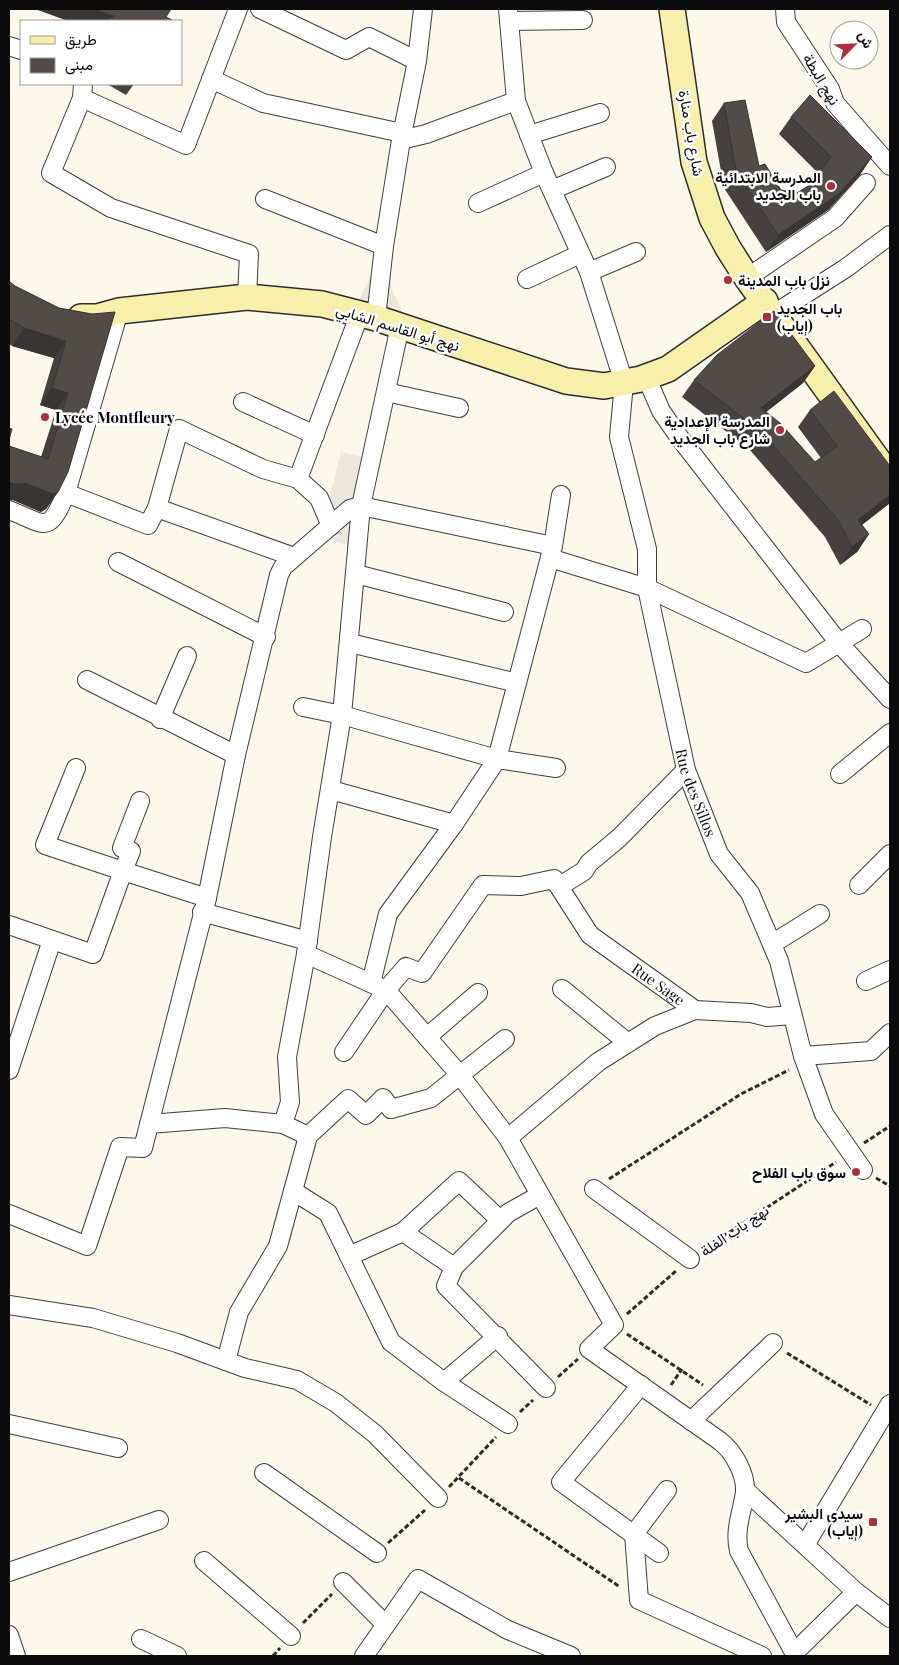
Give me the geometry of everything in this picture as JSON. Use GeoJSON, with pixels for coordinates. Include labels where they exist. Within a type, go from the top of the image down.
{"type":"FeatureCollection","features":[{"type":"Feature","properties":{"kind":"street"},"geometry":{"type":"LineString","coordinates":[[238,9],[186,146],[82,91],[51,173],[111,208],[249,254],[246,297]]}},
{"type":"Feature","properties":{"kind":"street"},"geometry":{"type":"LineString","coordinates":[[260,9],[346,50],[369,38],[418,61]]}},
{"type":"Feature","properties":{"kind":"street"},"geometry":{"type":"LineString","coordinates":[[298,478],[368,315],[384,246],[402,137],[418,61],[422,9]]}},
{"type":"Feature","properties":{"kind":"street","name":"شارع باب منارة"},"geometry":{"type":"LineString","coordinates":[[672,9],[694,162],[712,218],[747,278],[770,307],[890,477]]}},
{"type":"Feature","properties":{"kind":"street","name":"نهج البطة"},"geometry":{"type":"LineString","coordinates":[[785,9],[786,22],[830,88],[835,103],[890,166]]}},
{"type":"Feature","properties":{"kind":"street"},"geometry":{"type":"LineString","coordinates":[[583,20],[508,15],[516,101],[544,172],[589,272],[624,383]]}},
{"type":"Feature","properties":{"kind":"street"},"geometry":{"type":"LineString","coordinates":[[211,79],[263,103],[402,137],[426,134],[516,101]]}},
{"type":"Feature","properties":{"kind":"street"},"geometry":{"type":"LineString","coordinates":[[529,135],[600,113]]}},
{"type":"Feature","properties":{"kind":"street"},"geometry":{"type":"LineString","coordinates":[[552,190],[606,167]]}},
{"type":"Feature","properties":{"kind":"street"},"geometry":{"type":"LineString","coordinates":[[478,203],[544,172]]}},
{"type":"Feature","properties":{"kind":"street"},"geometry":{"type":"LineString","coordinates":[[747,278],[835,218],[866,183]]}},
{"type":"Feature","properties":{"kind":"street"},"geometry":{"type":"LineString","coordinates":[[265,199],[384,246]]}},
{"type":"Feature","properties":{"kind":"street"},"geometry":{"type":"LineString","coordinates":[[770,307],[846,268],[890,235]]}},
{"type":"Feature","properties":{"kind":"street"},"geometry":{"type":"LineString","coordinates":[[589,272],[636,252]]}},
{"type":"Feature","properties":{"kind":"street"},"geometry":{"type":"LineString","coordinates":[[527,279],[580,254]]}},
{"type":"Feature","properties":{"kind":"street","name":"نهج أبو القاسم الشابي"},"geometry":{"type":"LineString","coordinates":[[61,314],[97,317],[119,311],[246,297],[322,304],[368,315],[566,381],[604,386],[624,383],[668,369],[770,307]]}},
{"type":"Feature","properties":{"kind":"street"},"geometry":{"type":"LineString","coordinates":[[9,510],[42,523],[48,523],[56,517],[66,493],[119,311]]}},
{"type":"Feature","properties":{"kind":"street"},"geometry":{"type":"LineString","coordinates":[[283,1124],[290,1102],[287,1058],[307,947],[342,715],[361,506],[400,326]]}},
{"type":"Feature","properties":{"kind":"street","name":"Rue des Sillos"},"geometry":{"type":"LineString","coordinates":[[624,383],[619,437],[647,549],[647,588],[686,770],[719,854],[750,893],[779,961],[804,1059],[824,1114],[849,1153],[863,1170]]}},
{"type":"Feature","properties":{"kind":"street"},"geometry":{"type":"LineString","coordinates":[[651,388],[661,411],[679,437],[839,644],[890,699]]}},
{"type":"Feature","properties":{"kind":"street"},"geometry":{"type":"LineString","coordinates":[[386,392],[459,408]]}},
{"type":"Feature","properties":{"kind":"street"},"geometry":{"type":"LineString","coordinates":[[243,402],[315,435]]}},
{"type":"Feature","properties":{"kind":"street"},"geometry":{"type":"LineString","coordinates":[[66,493],[148,525],[157,508],[180,429],[263,469],[298,478],[319,498],[331,526]]}},
{"type":"Feature","properties":{"kind":"street"},"geometry":{"type":"LineString","coordinates":[[344,1052],[379,987],[388,914],[454,824],[497,758],[552,552],[561,494]]}},
{"type":"Feature","properties":{"kind":"street"},"geometry":{"type":"LineString","coordinates":[[9,1214],[87,1246],[120,1147],[143,1148],[204,905],[236,755],[266,637],[279,575],[283,567],[350,509],[361,506],[552,552],[647,588],[806,663],[862,629]]}},
{"type":"Feature","properties":{"kind":"street"},"geometry":{"type":"LineString","coordinates":[[157,508],[294,557]]}},
{"type":"Feature","properties":{"kind":"street"},"geometry":{"type":"LineString","coordinates":[[118,562],[266,637]]}},
{"type":"Feature","properties":{"kind":"street"},"geometry":{"type":"LineString","coordinates":[[356,574],[504,612]]}},
{"type":"Feature","properties":{"kind":"street"},"geometry":{"type":"LineString","coordinates":[[350,642],[517,683]]}},
{"type":"Feature","properties":{"kind":"street"},"geometry":{"type":"LineString","coordinates":[[160,719],[187,656]]}},
{"type":"Feature","properties":{"kind":"street"},"geometry":{"type":"LineString","coordinates":[[88,680],[160,719],[236,755]]}},
{"type":"Feature","properties":{"kind":"street"},"geometry":{"type":"LineString","coordinates":[[303,707],[342,715],[497,758],[556,768]]}},
{"type":"Feature","properties":{"kind":"street"},"geometry":{"type":"LineString","coordinates":[[840,774],[890,733]]}},
{"type":"Feature","properties":{"kind":"street"},"geometry":{"type":"LineString","coordinates":[[76,768],[45,845],[123,871],[307,947],[379,987],[428,1036],[459,1074],[508,1138],[538,1196],[614,1325],[589,1349],[733,1452],[737,1458],[745,1490],[736,1534],[739,1551],[795,1654],[856,1592]]}},
{"type":"Feature","properties":{"kind":"street"},"geometry":{"type":"LineString","coordinates":[[379,987],[406,967],[422,973],[483,885],[521,886],[554,878],[560,886],[584,871],[589,863],[619,838],[686,770]]}},
{"type":"Feature","properties":{"kind":"street"},"geometry":{"type":"LineString","coordinates":[[331,790],[454,824]]}},
{"type":"Feature","properties":{"kind":"street"},"geometry":{"type":"LineString","coordinates":[[9,925],[93,954],[131,851],[122,848],[140,801]]}},
{"type":"Feature","properties":{"kind":"street"},"geometry":{"type":"LineString","coordinates":[[859,885],[890,854]]}},
{"type":"Feature","properties":{"kind":"street","name":"Rue Sage"},"geometry":{"type":"LineString","coordinates":[[560,886],[590,935],[695,1010],[751,1013],[767,1017],[792,1015]]}},
{"type":"Feature","properties":{"kind":"street"},"geometry":{"type":"LineString","coordinates":[[772,944],[820,914]]}},
{"type":"Feature","properties":{"kind":"street"},"geometry":{"type":"LineString","coordinates":[[9,1070],[52,940]]}},
{"type":"Feature","properties":{"kind":"street"},"geometry":{"type":"LineString","coordinates":[[866,982],[890,970]]}},
{"type":"Feature","properties":{"kind":"street"},"geometry":{"type":"LineString","coordinates":[[562,989],[628,1043]]}},
{"type":"Feature","properties":{"kind":"street"},"geometry":{"type":"LineString","coordinates":[[428,1036],[478,993]]}},
{"type":"Feature","properties":{"kind":"street"},"geometry":{"type":"LineString","coordinates":[[508,1138],[598,1062],[655,1026],[695,1010]]}},
{"type":"Feature","properties":{"kind":"street"},"geometry":{"type":"LineString","coordinates":[[804,1059],[871,1051],[890,1033]]}},
{"type":"Feature","properties":{"kind":"street"},"geometry":{"type":"LineString","coordinates":[[226,1361],[239,1312],[278,1246],[308,1136],[348,1099],[366,1114],[383,1098],[391,1109],[431,1098],[505,1039]]}},
{"type":"Feature","properties":{"kind":"street"},"geometry":{"type":"LineString","coordinates":[[149,1124],[225,1118],[283,1124],[308,1136]]}},
{"type":"Feature","properties":{"kind":"street"},"geometry":{"type":"LineString","coordinates":[[349,1256],[403,1232],[459,1181],[500,1220]]}},
{"type":"Feature","properties":{"kind":"street"},"geometry":{"type":"LineString","coordinates":[[594,1189],[690,1259]]}},
{"type":"Feature","properties":{"kind":"street"},"geometry":{"type":"LineString","coordinates":[[293,1191],[328,1213],[391,1342],[444,1382],[508,1424]]}},
{"type":"Feature","properties":{"kind":"street"},"geometry":{"type":"LineString","coordinates":[[538,1196],[508,1212],[454,1267],[446,1286],[498,1336],[546,1388]]}},
{"type":"Feature","properties":{"kind":"street"},"geometry":{"type":"LineString","coordinates":[[403,1232],[454,1267]]}},
{"type":"Feature","properties":{"kind":"street"},"geometry":{"type":"LineString","coordinates":[[9,1305],[93,1318],[177,1343],[244,1368],[297,1380],[336,1403],[375,1434],[438,1498]]}},
{"type":"Feature","properties":{"kind":"street"},"geometry":{"type":"LineString","coordinates":[[444,1382],[498,1336]]}},
{"type":"Feature","properties":{"kind":"street"},"geometry":{"type":"LineString","coordinates":[[691,1422],[773,1343]]}},
{"type":"Feature","properties":{"kind":"street"},"geometry":{"type":"LineString","coordinates":[[641,1385],[561,1482],[659,1553]]}},
{"type":"Feature","properties":{"kind":"street"},"geometry":{"type":"LineString","coordinates":[[805,1545],[887,1408]]}},
{"type":"Feature","properties":{"kind":"street"},"geometry":{"type":"LineString","coordinates":[[9,1424],[118,1448]]}},
{"type":"Feature","properties":{"kind":"street"},"geometry":{"type":"LineString","coordinates":[[264,1473],[377,1553]]}},
{"type":"Feature","properties":{"kind":"street"},"geometry":{"type":"LineString","coordinates":[[667,1490],[634,1534],[639,1600],[754,1655]]}},
{"type":"Feature","properties":{"kind":"street"},"geometry":{"type":"LineString","coordinates":[[745,1490],[856,1592],[890,1618]]}},
{"type":"Feature","properties":{"kind":"street"},"geometry":{"type":"LineString","coordinates":[[9,1572],[159,1520]]}},
{"type":"Feature","properties":{"kind":"street"},"geometry":{"type":"LineString","coordinates":[[204,1561],[291,1636]]}},
{"type":"Feature","properties":{"kind":"street"},"geometry":{"type":"LineString","coordinates":[[364,1656],[418,1579],[508,1630],[571,1656]]}},
{"type":"Feature","properties":{"kind":"street"},"geometry":{"type":"LineString","coordinates":[[343,1582],[386,1624]]}},
{"type":"Feature","properties":{"kind":"street"},"geometry":{"type":"LineString","coordinates":[[9,1635],[16,1656]]}},
{"type":"Feature","properties":{"kind":"street"},"geometry":{"type":"LineString","coordinates":[[141,1639],[176,1656]]}},
{"type":"Feature","properties":{"kind":"path"},"geometry":{"type":"LineString","coordinates":[[594,1189],[741,1094],[804,1059]]}},
{"type":"Feature","properties":{"kind":"path","name":"نهج باب الفلة"},"geometry":{"type":"LineString","coordinates":[[614,1325],[690,1259],[890,1126]]}},
{"type":"Feature","properties":{"kind":"path"},"geometry":{"type":"LineString","coordinates":[[614,1325],[682,1369],[717,1396]]}},
{"type":"Feature","properties":{"kind":"path"},"geometry":{"type":"LineString","coordinates":[[773,1343],[812,1370],[887,1408]]}},
{"type":"Feature","properties":{"kind":"path"},"geometry":{"type":"LineString","coordinates":[[459,1478],[639,1600]]}},
{"type":"Feature","properties":{"kind":"shaded area"},"geometry":{"type":"Polygon","coordinates":[[[384,246],[392,290],[411,329],[407,343],[365,330],[355,352],[354,311],[384,246]]]}},
{"type":"Feature","properties":{"kind":"shaded area"},"geometry":{"type":"Polygon","coordinates":[[[341,452],[371,459],[358,548],[320,537],[341,452]]]}},
{"type":"Feature","properties":{"kind":"building"},"geometry":{"type":"Polygon","coordinates":[[[93,9],[171,9],[166,17],[172,20],[112,20],[114,16],[93,9]]]}},
{"type":"Feature","properties":{"kind":"building"},"geometry":{"type":"Polygon","coordinates":[[[810,95],[872,157],[840,193],[778,235],[736,171],[724,103],[745,100],[759,166],[765,164],[781,190],[797,193],[813,183],[831,157],[791,117],[810,95]]]}},
{"type":"Feature","properties":{"kind":"building"},"geometry":{"type":"Polygon","coordinates":[[[9,281],[15,286],[59,308],[92,314],[115,312],[68,472],[58,492],[53,494],[25,483],[15,484],[9,482],[9,446],[48,459],[68,393],[52,388],[66,341],[24,328],[9,319],[9,281]]]}},
{"type":"Feature","properties":{"kind":"building"},"geometry":{"type":"Polygon","coordinates":[[[774,311],[815,366],[761,408],[780,423],[815,462],[837,446],[810,410],[834,391],[890,466],[890,495],[858,520],[869,534],[852,547],[838,520],[762,433],[694,380],[717,355],[774,311]]]}},
{"type":"Feature","properties":{"kind":"building"},"geometry":{"type":"Polygon","coordinates":[[[9,428],[12,429],[9,440],[9,428]]]}},
{"type":"Feature","properties":{"kind":"place","name":"المدرسة الابتدائية باب الجديد"},"geometry":{"type":"Point","coordinates":[831,186]}},
{"type":"Feature","properties":{"kind":"place","name":"نزل باب المدينة"},"geometry":{"type":"Point","coordinates":[728,280]}},
{"type":"Feature","properties":{"kind":"place","name":"باب الجديد (إياب)"},"geometry":{"type":"Point","coordinates":[767,317]}},
{"type":"Feature","properties":{"kind":"place","name":"Lycée Montfleury"},"geometry":{"type":"Point","coordinates":[45,417]}},
{"type":"Feature","properties":{"kind":"place","name":"المدرسة الإعدادية شارع باب الجديد"},"geometry":{"type":"Point","coordinates":[780,430]}},
{"type":"Feature","properties":{"kind":"place","name":"سوق باب الفلاح"},"geometry":{"type":"Point","coordinates":[856,1172]}},
{"type":"Feature","properties":{"kind":"place","name":"سيدي البشير (إياب)"},"geometry":{"type":"Point","coordinates":[873,1522]}}]}
